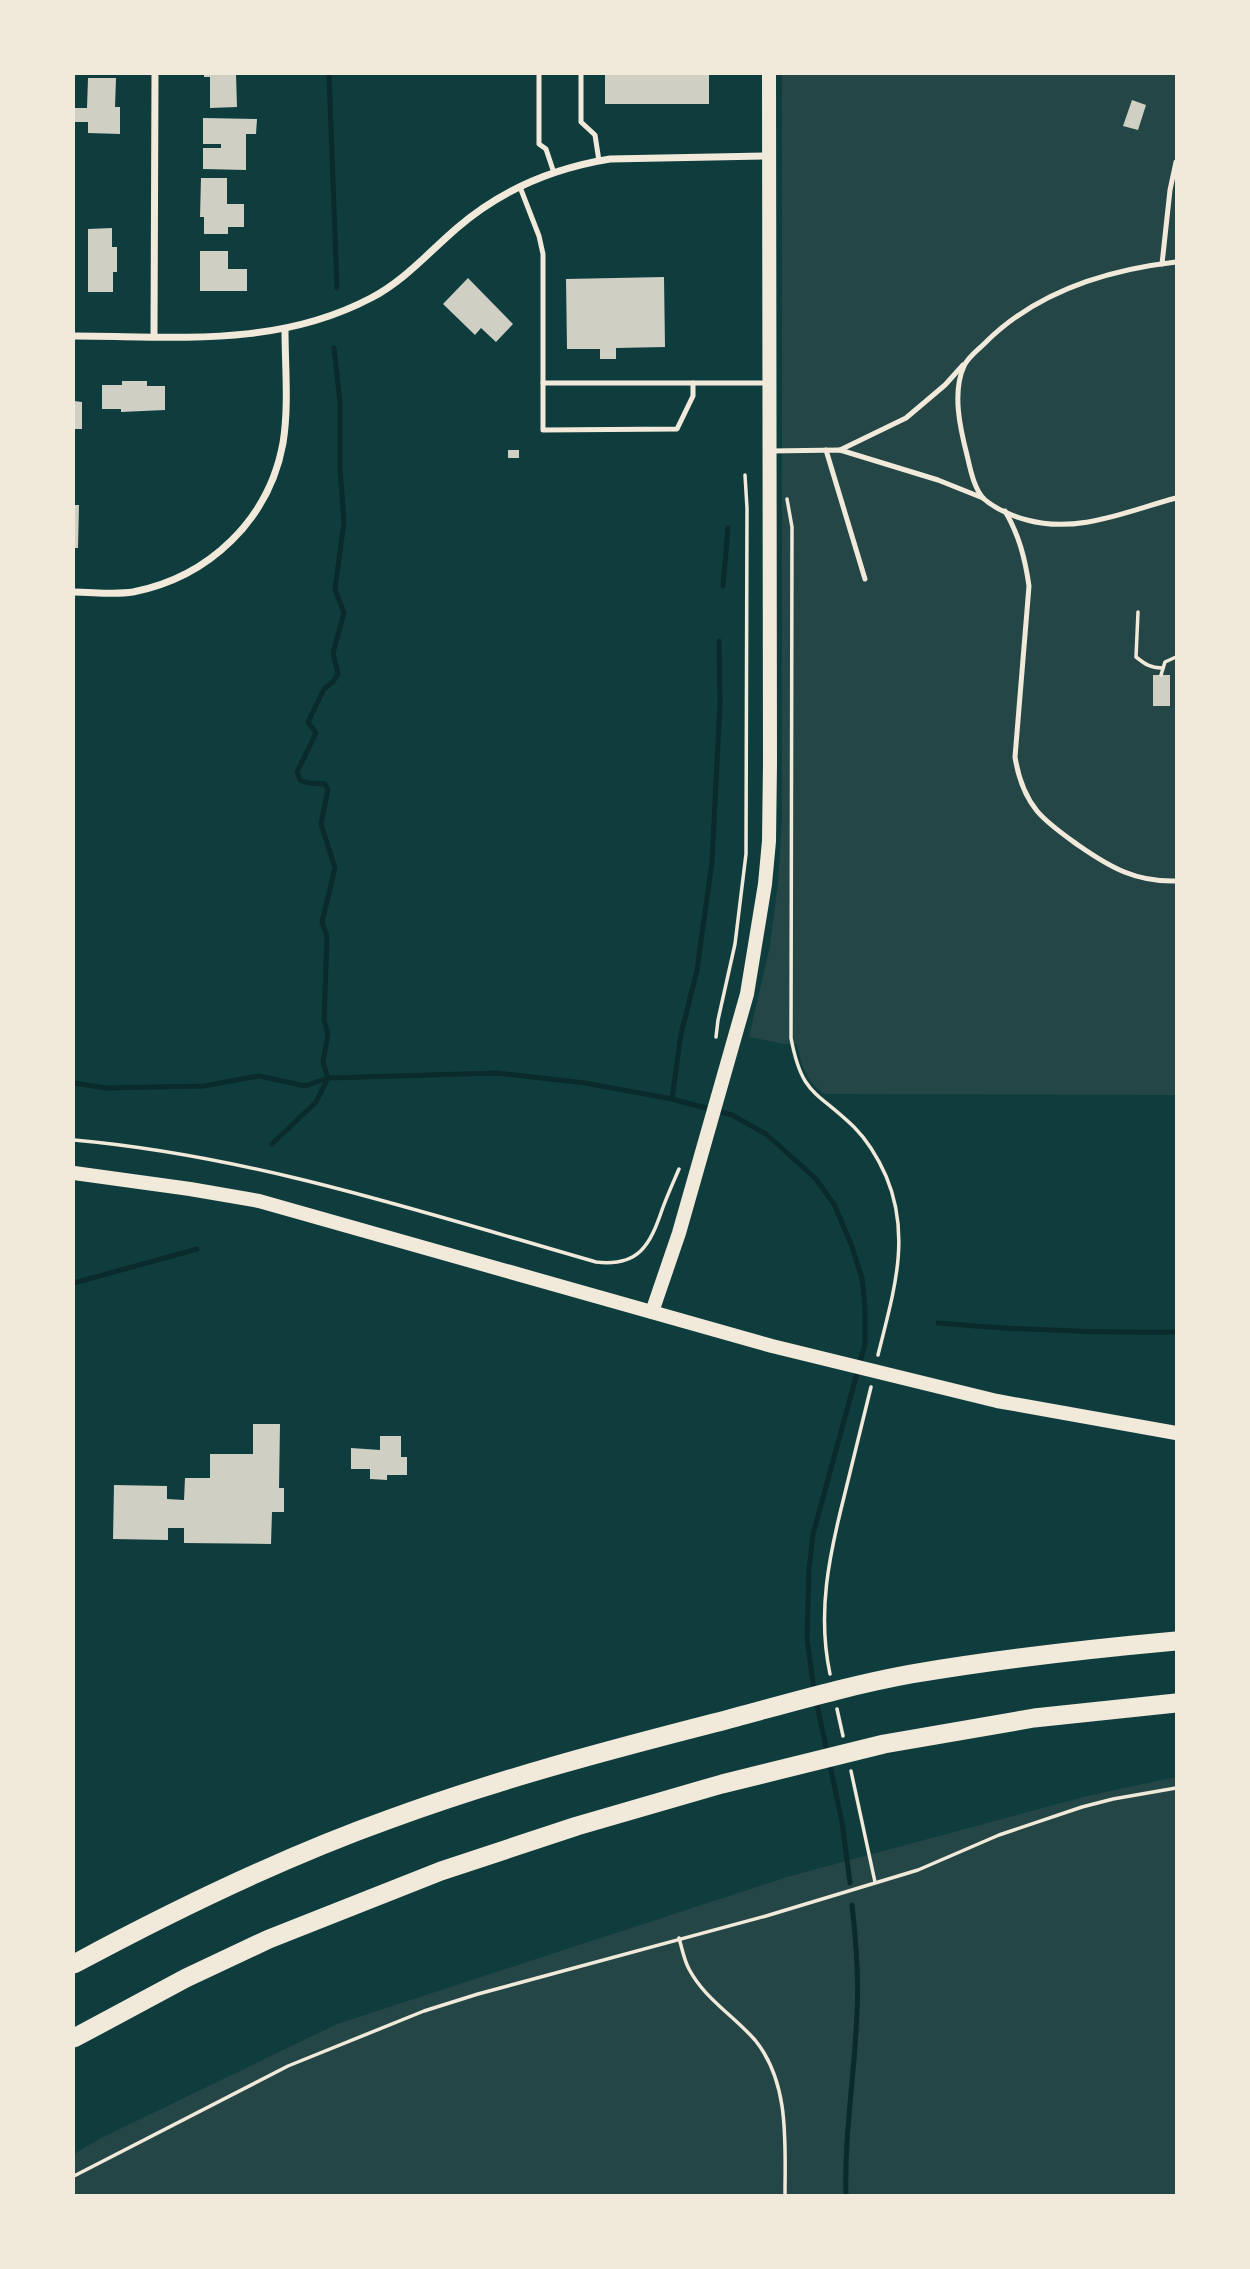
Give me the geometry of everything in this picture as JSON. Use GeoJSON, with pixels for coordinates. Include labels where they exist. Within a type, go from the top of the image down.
{"type":"FeatureCollection","features":[{"type":"Feature","properties":{"kind":"highway"},"geometry":{"type":"LineString","coordinates":[[74,1964],[266,1869],[388,1819],[531,1772],[881,1680],[1006,1660],[1177,1641]]}},
{"type":"Feature","properties":{"kind":"highway"},"geometry":{"type":"LineString","coordinates":[[74,2038],[224,1959],[367,1899],[566,1829],[722,1784],[884,1744],[1034,1718],[1177,1703]]}},
{"type":"Feature","properties":{"kind":"main road"},"geometry":{"type":"LineString","coordinates":[[652,1312],[679,1233],[732,1052],[754,960],[765,884],[769,841],[769,74]]}},
{"type":"Feature","properties":{"kind":"main road"},"geometry":{"type":"LineString","coordinates":[[74,1172],[259,1201],[772,1346],[1041,1410],[1177,1433]]}},
{"type":"Feature","properties":{"kind":"street"},"geometry":{"type":"LineString","coordinates":[[154,336],[155,74]]}},
{"type":"Feature","properties":{"kind":"street"},"geometry":{"type":"LineString","coordinates":[[74,336],[240,336],[285,330],[315,322],[373,297],[413,268],[470,218],[520,187],[554,173],[586,163],[643,157],[769,156]]}},
{"type":"Feature","properties":{"kind":"street"},"geometry":{"type":"LineString","coordinates":[[74,592],[130,592],[184,576],[233,541],[248,523],[270,485],[283,442],[285,330]]}},
{"type":"Feature","properties":{"kind":"lane"},"geometry":{"type":"LineString","coordinates":[[539,74],[540,144],[546,149],[554,173]]}},
{"type":"Feature","properties":{"kind":"lane"},"geometry":{"type":"LineString","coordinates":[[581,74],[582,122],[595,135],[599,161]]}},
{"type":"Feature","properties":{"kind":"lane"},"geometry":{"type":"LineString","coordinates":[[1162,264],[1170,190],[1177,163]]}},
{"type":"Feature","properties":{"kind":"lane"},"geometry":{"type":"LineString","coordinates":[[520,187],[540,236],[543,254],[543,430],[677,429],[692,396],[692,383]]}},
{"type":"Feature","properties":{"kind":"lane"},"geometry":{"type":"LineString","coordinates":[[840,450],[906,418],[945,385],[1001,327],[1063,289],[1097,278],[1177,262]]}},
{"type":"Feature","properties":{"kind":"lane"},"geometry":{"type":"LineString","coordinates":[[965,363],[959,378],[960,418],[974,480],[984,498]]}},
{"type":"Feature","properties":{"kind":"lane"},"geometry":{"type":"LineString","coordinates":[[543,383],[770,383]]}},
{"type":"Feature","properties":{"kind":"lane"},"geometry":{"type":"LineString","coordinates":[[826,450],[865,579]]}},
{"type":"Feature","properties":{"kind":"lane"},"geometry":{"type":"LineString","coordinates":[[770,451],[840,450],[929,477],[984,498],[1004,511],[1026,520],[1053,524],[1083,524],[1177,498]]}},
{"type":"Feature","properties":{"kind":"lane"},"geometry":{"type":"LineString","coordinates":[[1004,511],[1016,531],[1025,559],[1029,586],[1015,757],[1017,774],[1026,794],[1037,811],[1062,834],[1105,864],[1154,881],[1177,881]]}},
{"type":"Feature","properties":{"kind":"path"},"geometry":{"type":"LineString","coordinates":[[715,1048],[718,1020],[735,944],[746,854],[745,475]]}},
{"type":"Feature","properties":{"kind":"path"},"geometry":{"type":"LineString","coordinates":[[786,495],[792,527],[791,1038],[804,1083],[862,1136],[879,1160],[895,1198],[899,1257],[877,1359]]}},
{"type":"Feature","properties":{"kind":"path"},"geometry":{"type":"LineString","coordinates":[[1138,612],[1136,657],[1145,665],[1162,668]]}},
{"type":"Feature","properties":{"kind":"path"},"geometry":{"type":"LineString","coordinates":[[1161,675],[1165,662],[1177,657]]}},
{"type":"Feature","properties":{"kind":"path"},"geometry":{"type":"LineString","coordinates":[[74,1140],[182,1155],[277,1173],[609,1264],[634,1256],[646,1247],[653,1236],[682,1162]]}},
{"type":"Feature","properties":{"kind":"path"},"geometry":{"type":"LineString","coordinates":[[831,1681],[824,1609],[826,1579],[831,1548],[871,1385]]}},
{"type":"Feature","properties":{"kind":"path"},"geometry":{"type":"LineString","coordinates":[[837,1708],[846,1748]]}},
{"type":"Feature","properties":{"kind":"path"},"geometry":{"type":"LineString","coordinates":[[849,1762],[875,1882]]}},
{"type":"Feature","properties":{"kind":"path"},"geometry":{"type":"LineString","coordinates":[[74,2176],[288,2066],[381,2027],[478,1994],[766,1916],[918,1870],[999,1835],[1060,1814],[1113,1799],[1177,1787]]}},
{"type":"Feature","properties":{"kind":"path"},"geometry":{"type":"LineString","coordinates":[[679,1938],[688,1967],[701,1987],[756,2042],[777,2079],[782,2102],[786,2196]]}},
{"type":"Feature","properties":{"kind":"shaded area"},"geometry":{"type":"Polygon","coordinates":[[[782,74],[1176,74],[1176,1095],[824,1094],[805,1072],[797,1044],[749,1037],[770,946],[782,819],[782,74]]]}},
{"type":"Feature","properties":{"kind":"shaded area"},"geometry":{"type":"Polygon","coordinates":[[[1176,1777],[1176,2195],[74,2196],[74,2154],[101,2138],[337,2024],[787,1877],[1087,1796],[1176,1777]]]}},
{"type":"Feature","properties":{"kind":"building"},"geometry":{"type":"Polygon","coordinates":[[[204,74],[236,74],[237,107],[210,108],[210,77],[204,77],[204,74]]]}},
{"type":"Feature","properties":{"kind":"building"},"geometry":{"type":"Polygon","coordinates":[[[605,74],[709,75],[709,104],[605,104],[605,74]]]}},
{"type":"Feature","properties":{"kind":"building"},"geometry":{"type":"Polygon","coordinates":[[[88,78],[116,78],[115,107],[120,107],[120,134],[88,133],[88,122],[74,122],[74,108],[87,108],[88,78]]]}},
{"type":"Feature","properties":{"kind":"building"},"geometry":{"type":"Polygon","coordinates":[[[1132,100],[1146,105],[1138,130],[1123,126],[1132,100]]]}},
{"type":"Feature","properties":{"kind":"building"},"geometry":{"type":"Polygon","coordinates":[[[203,118],[257,119],[256,134],[246,134],[246,170],[203,169],[203,148],[221,148],[221,144],[203,144],[203,118]]]}},
{"type":"Feature","properties":{"kind":"building"},"geometry":{"type":"Polygon","coordinates":[[[201,178],[227,178],[227,204],[244,204],[244,227],[228,227],[228,234],[204,234],[204,217],[200,217],[201,178]]]}},
{"type":"Feature","properties":{"kind":"building"},"geometry":{"type":"Polygon","coordinates":[[[112,228],[112,247],[117,247],[117,272],[113,272],[113,292],[88,292],[88,229],[112,228]]]}},
{"type":"Feature","properties":{"kind":"building"},"geometry":{"type":"Polygon","coordinates":[[[200,251],[228,251],[228,269],[247,269],[247,291],[200,291],[200,251]]]}},
{"type":"Feature","properties":{"kind":"building"},"geometry":{"type":"Polygon","coordinates":[[[664,277],[665,347],[616,348],[616,359],[600,359],[600,349],[567,349],[566,279],[664,277]]]}},
{"type":"Feature","properties":{"kind":"building"},"geometry":{"type":"Polygon","coordinates":[[[468,278],[513,324],[496,342],[481,328],[475,335],[443,304],[468,278]]]}},
{"type":"Feature","properties":{"kind":"building"},"geometry":{"type":"Polygon","coordinates":[[[122,381],[147,381],[147,386],[165,386],[165,410],[121,412],[121,409],[102,409],[102,385],[122,385],[122,381]]]}},
{"type":"Feature","properties":{"kind":"building"},"geometry":{"type":"Polygon","coordinates":[[[74,401],[82,402],[82,429],[74,429],[74,401]]]}},
{"type":"Feature","properties":{"kind":"building"},"geometry":{"type":"Polygon","coordinates":[[[508,450],[519,450],[519,458],[508,458],[508,450]]]}},
{"type":"Feature","properties":{"kind":"building"},"geometry":{"type":"Polygon","coordinates":[[[74,505],[79,505],[78,548],[74,548],[74,505]]]}},
{"type":"Feature","properties":{"kind":"building"},"geometry":{"type":"Polygon","coordinates":[[[1153,675],[1170,675],[1170,706],[1153,706],[1153,675]]]}},
{"type":"Feature","properties":{"kind":"building"},"geometry":{"type":"Polygon","coordinates":[[[253,1424],[280,1424],[279,1488],[284,1488],[284,1512],[272,1512],[271,1544],[184,1543],[184,1528],[168,1528],[168,1540],[113,1539],[114,1485],[167,1486],[167,1499],[184,1500],[185,1478],[210,1478],[210,1454],[253,1454],[253,1424]]]}},
{"type":"Feature","properties":{"kind":"building"},"geometry":{"type":"Polygon","coordinates":[[[380,1436],[401,1436],[401,1457],[407,1457],[407,1475],[387,1475],[387,1480],[370,1479],[370,1469],[351,1469],[351,1448],[380,1450],[380,1436]]]}},
{"type":"Feature","properties":{"kind":"waterway"},"geometry":{"type":"LineString","coordinates":[[329,74],[337,288]]}},
{"type":"Feature","properties":{"kind":"waterway"},"geometry":{"type":"LineString","coordinates":[[272,1144],[316,1102],[328,1078],[323,1062],[328,1034],[324,1020],[327,936],[322,922],[335,868],[321,824],[328,790],[325,784],[300,780],[297,772],[316,733],[308,722],[324,689],[338,674],[333,653],[344,613],[335,589],[344,522],[340,468],[340,402],[334,348]]}},
{"type":"Feature","properties":{"kind":"waterway"},"geometry":{"type":"LineString","coordinates":[[723,586],[728,528]]}},
{"type":"Feature","properties":{"kind":"waterway"},"geometry":{"type":"LineString","coordinates":[[672,1099],[681,1034],[697,970],[712,862],[720,703],[719,641]]}},
{"type":"Feature","properties":{"kind":"waterway"},"geometry":{"type":"LineString","coordinates":[[74,1083],[106,1088],[204,1086],[259,1076],[305,1086],[328,1078],[496,1073],[585,1083],[672,1099],[732,1115],[766,1134],[815,1178],[834,1204],[862,1278],[865,1307],[865,1344],[813,1534],[807,1639],[814,1690]]}},
{"type":"Feature","properties":{"kind":"waterway"},"geometry":{"type":"LineString","coordinates":[[74,1283],[197,1249]]}},
{"type":"Feature","properties":{"kind":"waterway"},"geometry":{"type":"LineString","coordinates":[[938,1323],[997,1328],[1176,1332]]}},
{"type":"Feature","properties":{"kind":"waterway"},"geometry":{"type":"LineString","coordinates":[[816,1700],[842,1822],[850,1883]]}},
{"type":"Feature","properties":{"kind":"waterway"},"geometry":{"type":"LineString","coordinates":[[846,2196],[858,1999],[852,1905]]}}]}
